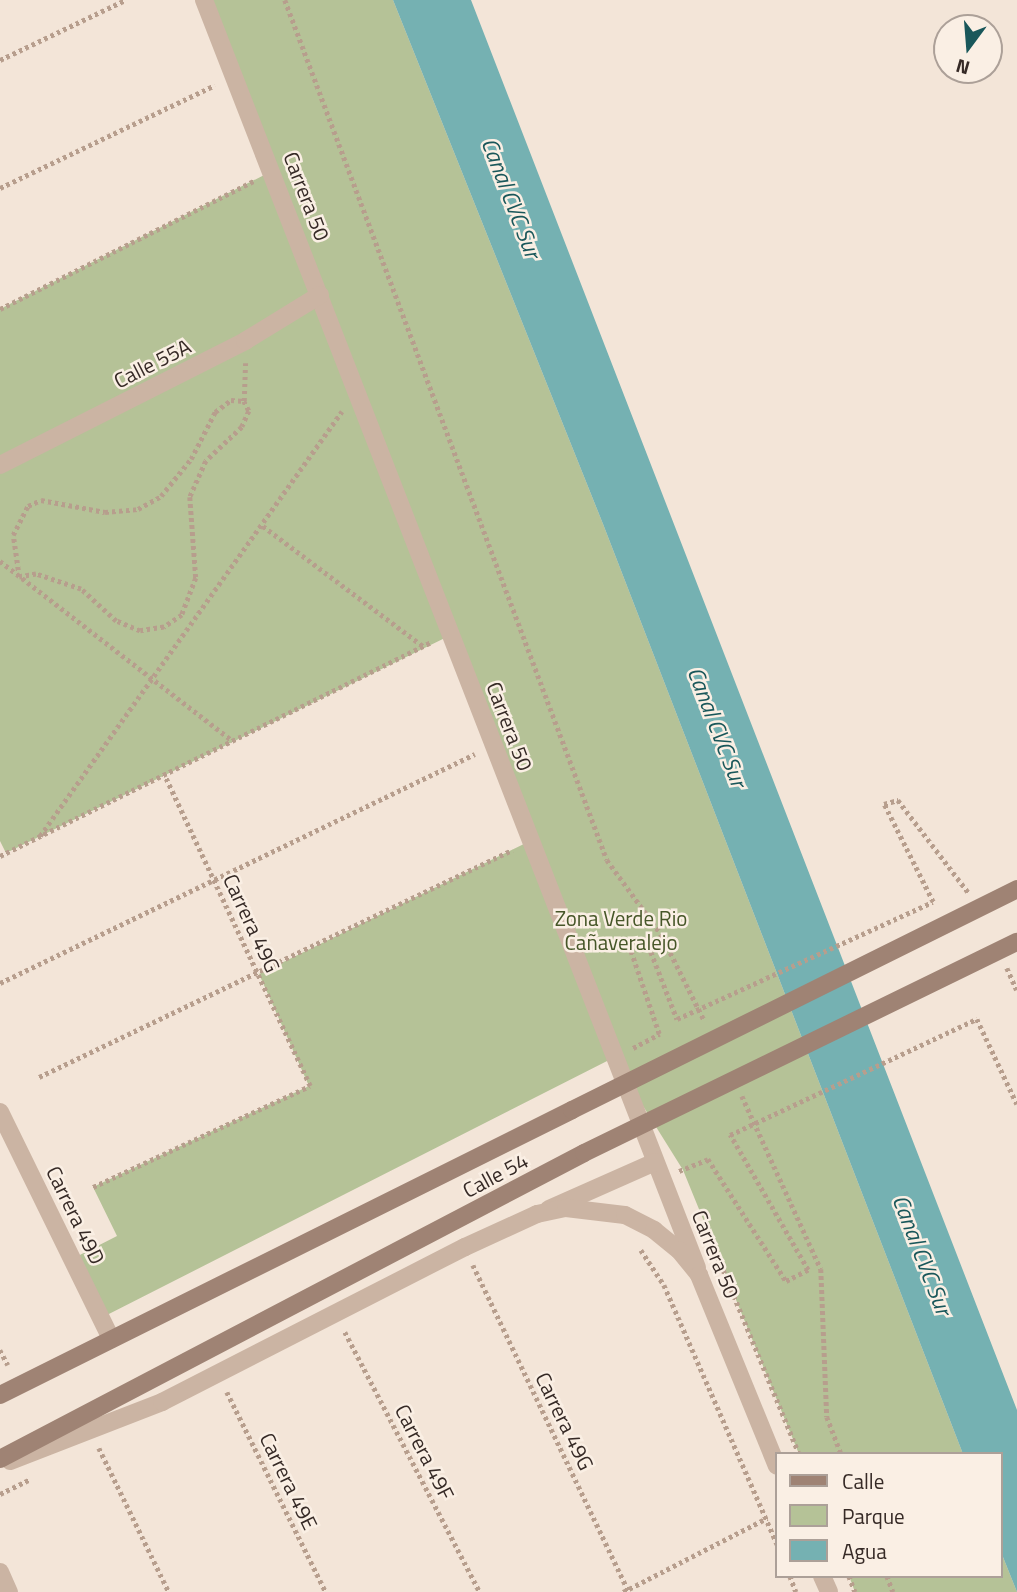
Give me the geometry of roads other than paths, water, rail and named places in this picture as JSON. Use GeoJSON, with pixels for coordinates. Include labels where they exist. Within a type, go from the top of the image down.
{"type":"FeatureCollection","features":[{"type":"Feature","properties":{"kind":"main road","name":"Calle 54"},"geometry":{"type":"LineString","coordinates":[[0,1395],[1017,890]]}},
{"type":"Feature","properties":{"kind":"main road","name":"Calle 54"},"geometry":{"type":"LineString","coordinates":[[0,1459],[584,1153],[1017,942]]}},
{"type":"Feature","properties":{"kind":"street","name":"Carrera 50"},"geometry":{"type":"LineString","coordinates":[[205,0],[451,635],[528,842],[776,1464]]}},
{"type":"Feature","properties":{"kind":"street","name":"Calle 55A"},"geometry":{"type":"LineString","coordinates":[[0,465],[246,341],[320,295]]}},
{"type":"Feature","properties":{"kind":"street","name":"Carrera 49D"},"geometry":{"type":"LineString","coordinates":[[0,1112],[111,1339]]}},
{"type":"Feature","properties":{"kind":"street"},"geometry":{"type":"LineString","coordinates":[[0,1465],[162,1402],[537,1214],[658,1171]]}},
{"type":"Feature","properties":{"kind":"street"},"geometry":{"type":"LineString","coordinates":[[537,1214],[566,1208],[625,1215],[654,1230],[679,1250],[699,1275]]}},
{"type":"Feature","properties":{"kind":"street"},"geometry":{"type":"LineString","coordinates":[[0,1572],[9,1592]]}},
{"type":"Feature","properties":{"kind":"water","name":"Canal CVC Sur"},"geometry":{"type":"Polygon","coordinates":[[[393,0],[471,0],[1017,1410],[1017,1592],[1003,1557],[1003,1452],[962,1452],[603,524],[393,0]]]}},
{"type":"Feature","properties":{"kind":"park label","name":"Zona Verde Rio Cañaveralejo"},"geometry":{"type":"Point","coordinates":[621,930]}}]}
